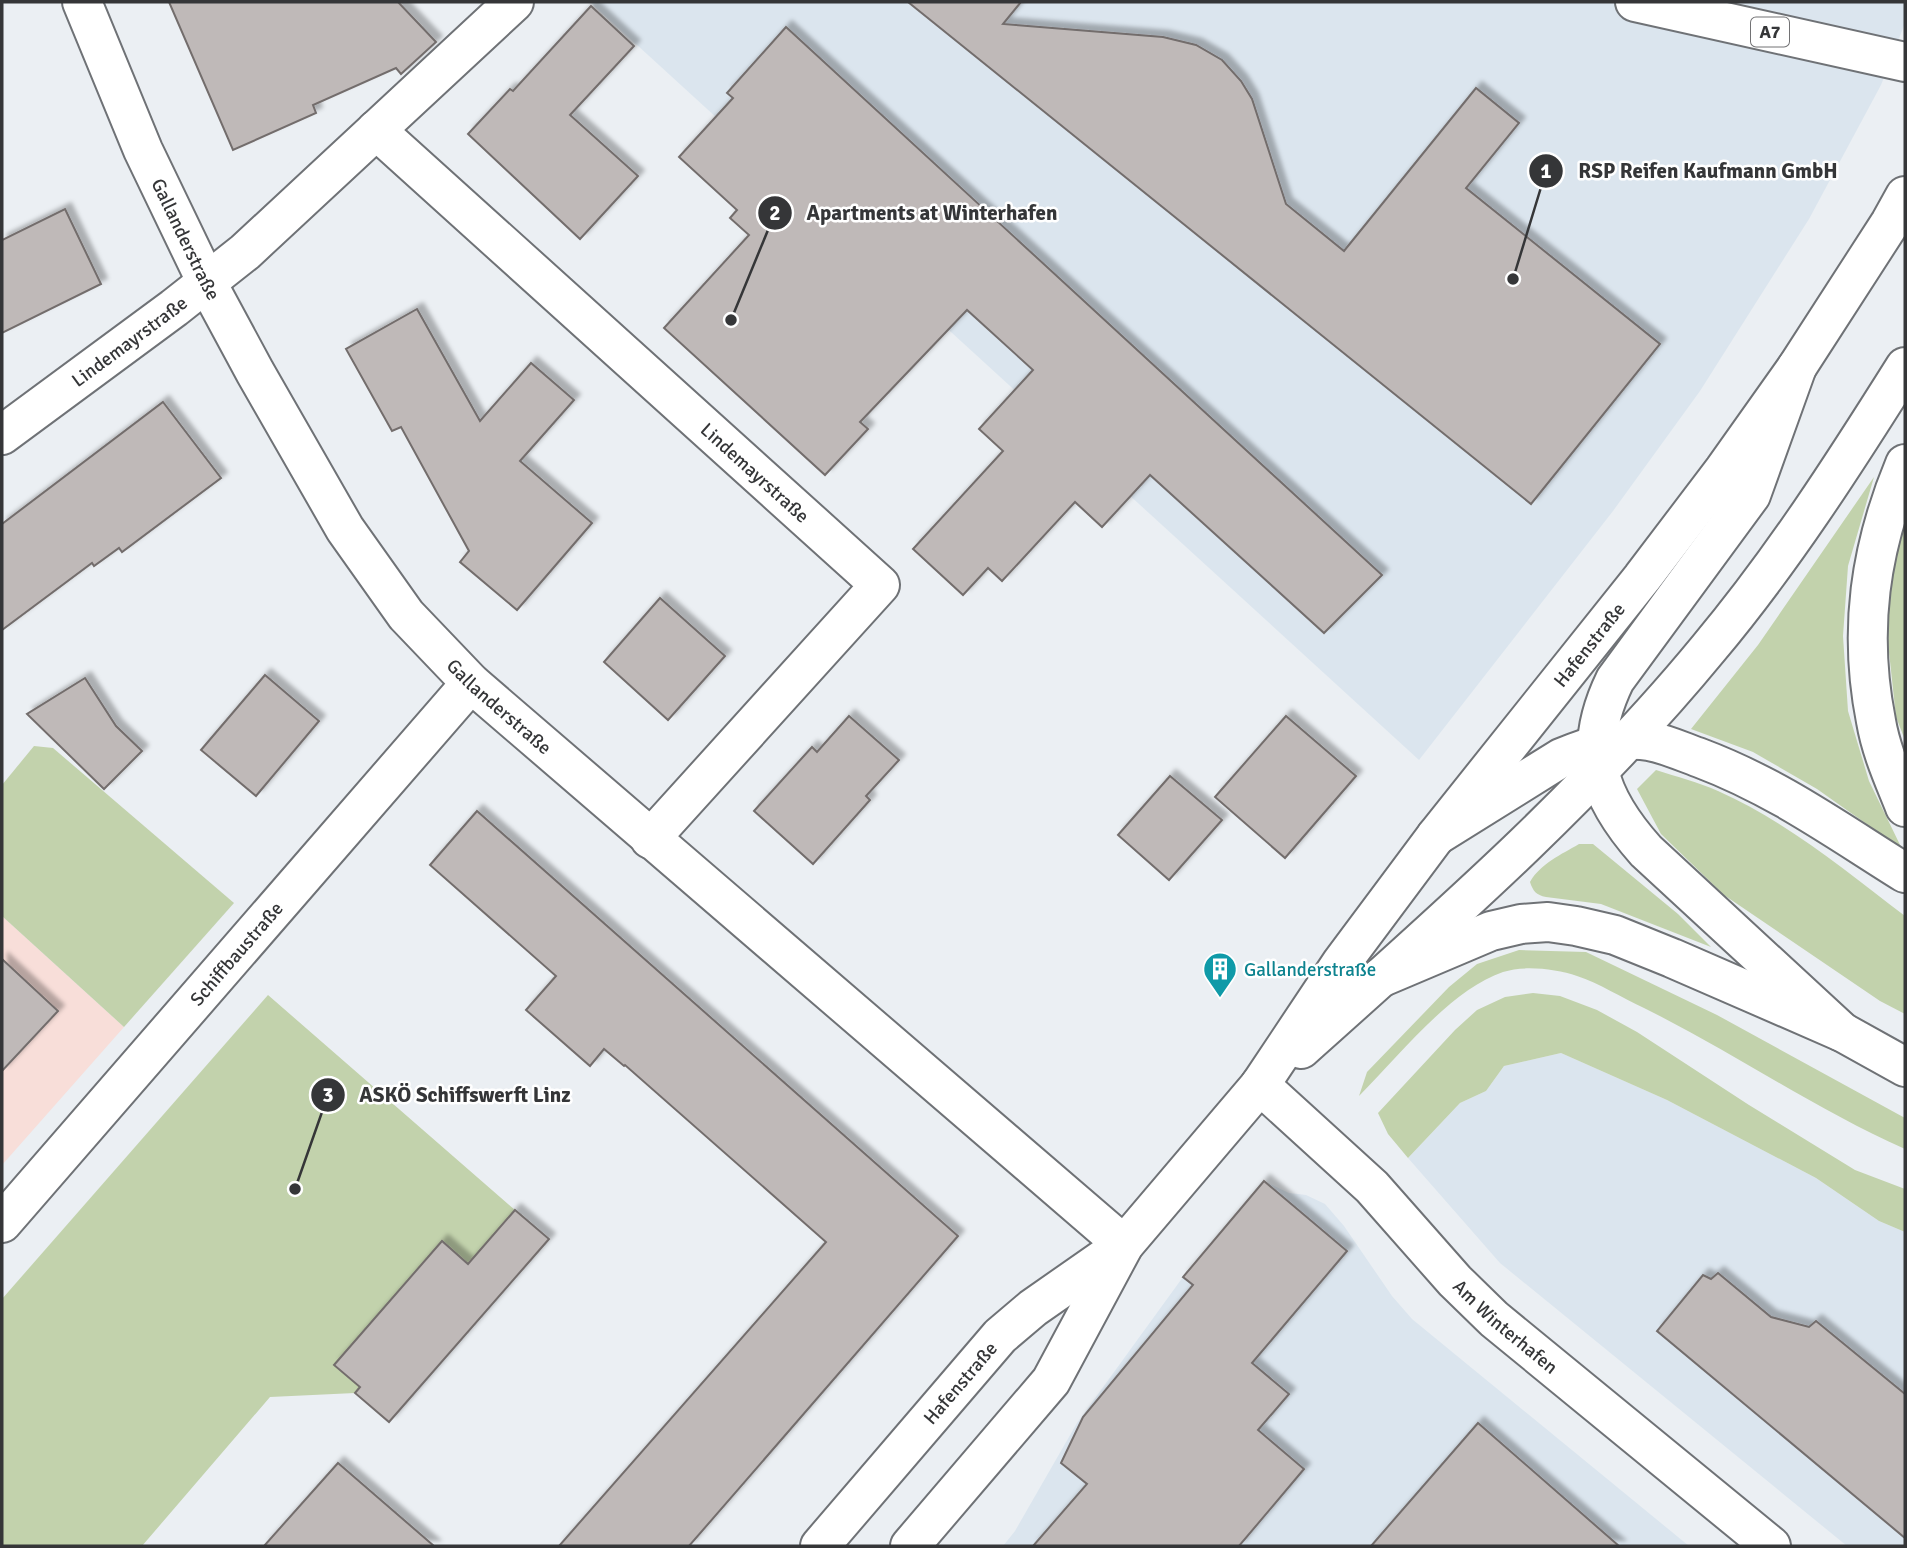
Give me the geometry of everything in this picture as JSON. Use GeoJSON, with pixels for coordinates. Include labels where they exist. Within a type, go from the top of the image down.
{"type":"FeatureCollection","features":[{"type":"Feature","properties":{"kind":"main road","name":"Gallanderstraße"},"geometry":{"type":"LineString","coordinates":[[82,2],[143,150],[207,282],[345,529],[406,615],[471,683],[1124,1245]]}},
{"type":"Feature","properties":{"kind":"main road","name":"Lindemayrstraße"},"geometry":{"type":"LineString","coordinates":[[2,435],[245,252],[514,2]]}},
{"type":"Feature","properties":{"kind":"main road","name":"A7"},"geometry":{"type":"LineString","coordinates":[[1636,2],[1905,62]]}},
{"type":"Feature","properties":{"kind":"main road","name":"Lindemayrstraße"},"geometry":{"type":"LineString","coordinates":[[376,130],[880,585],[650,839]]}},
{"type":"Feature","properties":{"kind":"main road","name":"Hafenstraße"},"geometry":{"type":"LineString","coordinates":[[910,1546],[1051,1381],[1124,1245],[1260,1085],[1342,962],[1436,836],[1724,470],[1797,367],[1891,223],[1905,196]]}},
{"type":"Feature","properties":{"kind":"main road"},"geometry":{"type":"LineString","coordinates":[[1797,367],[1751,495],[1615,680],[1605,700],[1598,729],[1607,752],[1612,808],[1623,825],[1646,852],[1842,1032]]}},
{"type":"Feature","properties":{"kind":"main road","name":"Hafenstraße"},"geometry":{"type":"LineString","coordinates":[[1260,1085],[1527,842],[1607,752],[1709,648],[1792,540],[1905,368]]}},
{"type":"Feature","properties":{"kind":"main road"},"geometry":{"type":"LineString","coordinates":[[1905,464],[1880,534],[1871,573],[1867,659],[1876,722],[1886,760],[1905,807]]}},
{"type":"Feature","properties":{"kind":"main road","name":"Schiffbaustraße"},"geometry":{"type":"LineString","coordinates":[[2,1223],[471,683]]}},
{"type":"Feature","properties":{"kind":"main road"},"geometry":{"type":"LineString","coordinates":[[1436,836],[1561,758],[1607,752],[1648,741],[1734,771],[1829,822],[1905,873]]}},
{"type":"Feature","properties":{"kind":"main road"},"geometry":{"type":"LineString","coordinates":[[1380,978],[1491,932],[1521,924],[1548,922],[1615,935],[1842,1032],[1905,1067]]}},
{"type":"Feature","properties":{"kind":"main road","name":"Am Winterhafen"},"geometry":{"type":"LineString","coordinates":[[1260,1085],[1372,1187],[1455,1281],[1494,1319],[1771,1546]]}},
{"type":"Feature","properties":{"kind":"main road","name":"Hafenstraße"},"geometry":{"type":"LineString","coordinates":[[820,1546],[1000,1336],[1033,1308],[1124,1245]]}},
{"type":"Feature","properties":{"kind":"shaded area"},"geometry":{"type":"Polygon","coordinates":[[[590,2],[1905,2],[1905,23],[1881,85],[1809,219],[1700,391],[1613,511],[1419,760],[590,2]]]}},
{"type":"Feature","properties":{"kind":"shaded area"},"geometry":{"type":"Polygon","coordinates":[[[2,916],[124,1027],[2,1165],[2,916]]]}},
{"type":"Feature","properties":{"kind":"shaded area"},"geometry":{"type":"Polygon","coordinates":[[[1561,1053],[1667,1100],[1816,1178],[1879,1221],[1905,1232],[1905,1546],[1847,1546],[1500,1263],[1408,1158],[1460,1103],[1486,1091],[1504,1066],[1561,1053]]]}},
{"type":"Feature","properties":{"kind":"shaded area"},"geometry":{"type":"Polygon","coordinates":[[[1264,1181],[1289,1193],[1306,1195],[1325,1204],[1412,1319],[1689,1546],[1003,1546],[1015,1531],[1077,1423],[1183,1277],[1264,1181]]]}},
{"type":"Feature","properties":{"kind":"green space"},"geometry":{"type":"Polygon","coordinates":[[[1874,477],[1848,566],[1843,636],[1848,711],[1869,781],[1902,849],[1817,789],[1753,752],[1691,729],[1758,645],[1874,477]]]}},
{"type":"Feature","properties":{"kind":"green space"},"geometry":{"type":"Polygon","coordinates":[[[1905,513],[1905,740],[1896,717],[1885,615],[1905,513]]]}},
{"type":"Feature","properties":{"kind":"green space"},"geometry":{"type":"Polygon","coordinates":[[[34,746],[53,748],[234,903],[124,1027],[2,916],[2,785],[34,746]]]}},
{"type":"Feature","properties":{"kind":"green space"},"geometry":{"type":"Polygon","coordinates":[[[1656,770],[1710,788],[1768,817],[1815,848],[1905,916],[1905,1014],[1880,1001],[1724,895],[1661,834],[1637,789],[1656,770]]]}},
{"type":"Feature","properties":{"kind":"green space"},"geometry":{"type":"Polygon","coordinates":[[[1579,844],[1593,844],[1678,914],[1711,947],[1601,904],[1546,897],[1535,892],[1530,882],[1539,870],[1579,844]]]}},
{"type":"Feature","properties":{"kind":"green space"},"geometry":{"type":"Polygon","coordinates":[[[1519,950],[1586,952],[1717,1015],[1905,1118],[1905,1149],[1602,987],[1569,974],[1540,969],[1503,972],[1464,993],[1426,1026],[1359,1096],[1367,1072],[1449,987],[1477,964],[1519,950]]]}},
{"type":"Feature","properties":{"kind":"green space"},"geometry":{"type":"Polygon","coordinates":[[[1533,993],[1560,996],[1597,1010],[1637,1032],[1855,1170],[1905,1189],[1905,1232],[1879,1221],[1816,1178],[1667,1100],[1561,1053],[1504,1066],[1486,1091],[1460,1103],[1408,1158],[1388,1134],[1378,1113],[1477,1010],[1505,997],[1533,993]]]}},
{"type":"Feature","properties":{"kind":"green space"},"geometry":{"type":"Polygon","coordinates":[[[268,995],[515,1210],[355,1393],[270,1397],[142,1546],[2,1546],[2,1299],[268,995]]]}},
{"type":"Feature","properties":{"kind":"building"},"geometry":{"type":"Polygon","coordinates":[[[169,2],[398,2],[436,42],[401,74],[396,68],[313,105],[316,113],[233,150],[169,2]]]}},
{"type":"Feature","properties":{"kind":"building"},"geometry":{"type":"Polygon","coordinates":[[[908,2],[1021,2],[1003,24],[1163,37],[1196,45],[1222,60],[1241,81],[1252,99],[1286,204],[1344,251],[1476,88],[1519,123],[1466,188],[1660,344],[1531,504],[908,2]]]}},
{"type":"Feature","properties":{"kind":"building"},"geometry":{"type":"Polygon","coordinates":[[[591,6],[634,46],[570,115],[638,176],[580,239],[468,134],[510,89],[513,91],[591,6]]]}},
{"type":"Feature","properties":{"kind":"building"},"geometry":{"type":"Polygon","coordinates":[[[786,27],[1382,575],[1324,633],[1150,475],[1102,527],[1075,502],[1002,581],[988,568],[963,595],[913,549],[1003,451],[979,429],[1033,370],[967,310],[860,422],[868,429],[825,475],[664,328],[749,235],[730,218],[737,210],[679,157],[733,98],[727,93],[786,27]]]}},
{"type":"Feature","properties":{"kind":"building"},"geometry":{"type":"Polygon","coordinates":[[[65,209],[101,284],[2,333],[2,240],[65,209]]]}},
{"type":"Feature","properties":{"kind":"building"},"geometry":{"type":"Polygon","coordinates":[[[417,309],[480,421],[531,363],[574,400],[520,461],[592,523],[517,610],[460,562],[469,551],[401,427],[392,431],[346,349],[417,309]]]}},
{"type":"Feature","properties":{"kind":"building"},"geometry":{"type":"Polygon","coordinates":[[[163,402],[221,478],[122,552],[119,548],[94,566],[92,563],[2,630],[2,524],[163,402]]]}},
{"type":"Feature","properties":{"kind":"building"},"geometry":{"type":"Polygon","coordinates":[[[660,598],[725,656],[668,720],[604,662],[660,598]]]}},
{"type":"Feature","properties":{"kind":"building"},"geometry":{"type":"Polygon","coordinates":[[[265,675],[319,721],[256,796],[201,750],[265,675]]]}},
{"type":"Feature","properties":{"kind":"building"},"geometry":{"type":"Polygon","coordinates":[[[85,678],[116,726],[142,751],[104,789],[27,714],[85,678]]]}},
{"type":"Feature","properties":{"kind":"building"},"geometry":{"type":"Polygon","coordinates":[[[849,716],[899,760],[866,796],[870,800],[813,864],[754,811],[812,747],[817,752],[849,716]]]}},
{"type":"Feature","properties":{"kind":"building"},"geometry":{"type":"Polygon","coordinates":[[[1286,716],[1356,776],[1285,858],[1215,797],[1286,716]]]}},
{"type":"Feature","properties":{"kind":"building"},"geometry":{"type":"Polygon","coordinates":[[[1170,776],[1222,820],[1169,880],[1118,835],[1170,776]]]}},
{"type":"Feature","properties":{"kind":"building"},"geometry":{"type":"Polygon","coordinates":[[[477,811],[958,1236],[689,1546],[559,1546],[826,1242],[625,1065],[604,1049],[590,1066],[526,1010],[556,976],[430,865],[477,811]]]}},
{"type":"Feature","properties":{"kind":"building"},"geometry":{"type":"Polygon","coordinates":[[[2,959],[58,1011],[2,1071],[2,959]]]}},
{"type":"Feature","properties":{"kind":"building"},"geometry":{"type":"Polygon","coordinates":[[[1264,1181],[1347,1251],[1252,1363],[1289,1394],[1258,1430],[1304,1469],[1239,1546],[1033,1546],[1087,1484],[1061,1463],[1083,1417],[1193,1285],[1183,1277],[1264,1181]]]}},
{"type":"Feature","properties":{"kind":"building"},"geometry":{"type":"Polygon","coordinates":[[[515,1210],[549,1239],[389,1422],[355,1393],[360,1387],[334,1365],[442,1241],[468,1264],[515,1210]]]}},
{"type":"Feature","properties":{"kind":"building"},"geometry":{"type":"Polygon","coordinates":[[[1718,1273],[1771,1317],[1809,1327],[1816,1321],[1905,1394],[1905,1538],[1657,1331],[1703,1275],[1711,1279],[1718,1273]]]}},
{"type":"Feature","properties":{"kind":"building"},"geometry":{"type":"Polygon","coordinates":[[[1478,1423],[1619,1546],[1371,1546],[1478,1423]]]}},
{"type":"Feature","properties":{"kind":"building"},"geometry":{"type":"Polygon","coordinates":[[[338,1463],[434,1546],[264,1546],[338,1463]]]}},
{"type":"Feature","properties":{"kind":"place","name":"RSP Reifen Kaufmann GmbH"},"geometry":{"type":"Point","coordinates":[1513,279]}},
{"type":"Feature","properties":{"kind":"place","name":"Apartments at Winterhafen"},"geometry":{"type":"Point","coordinates":[731,320]}},
{"type":"Feature","properties":{"kind":"place","name":"Gallanderstraße"},"geometry":{"type":"Point","coordinates":[1220,999]}},
{"type":"Feature","properties":{"kind":"place","name":"ASKÖ Schiffswerft Linz"},"geometry":{"type":"Point","coordinates":[295,1189]}}]}
